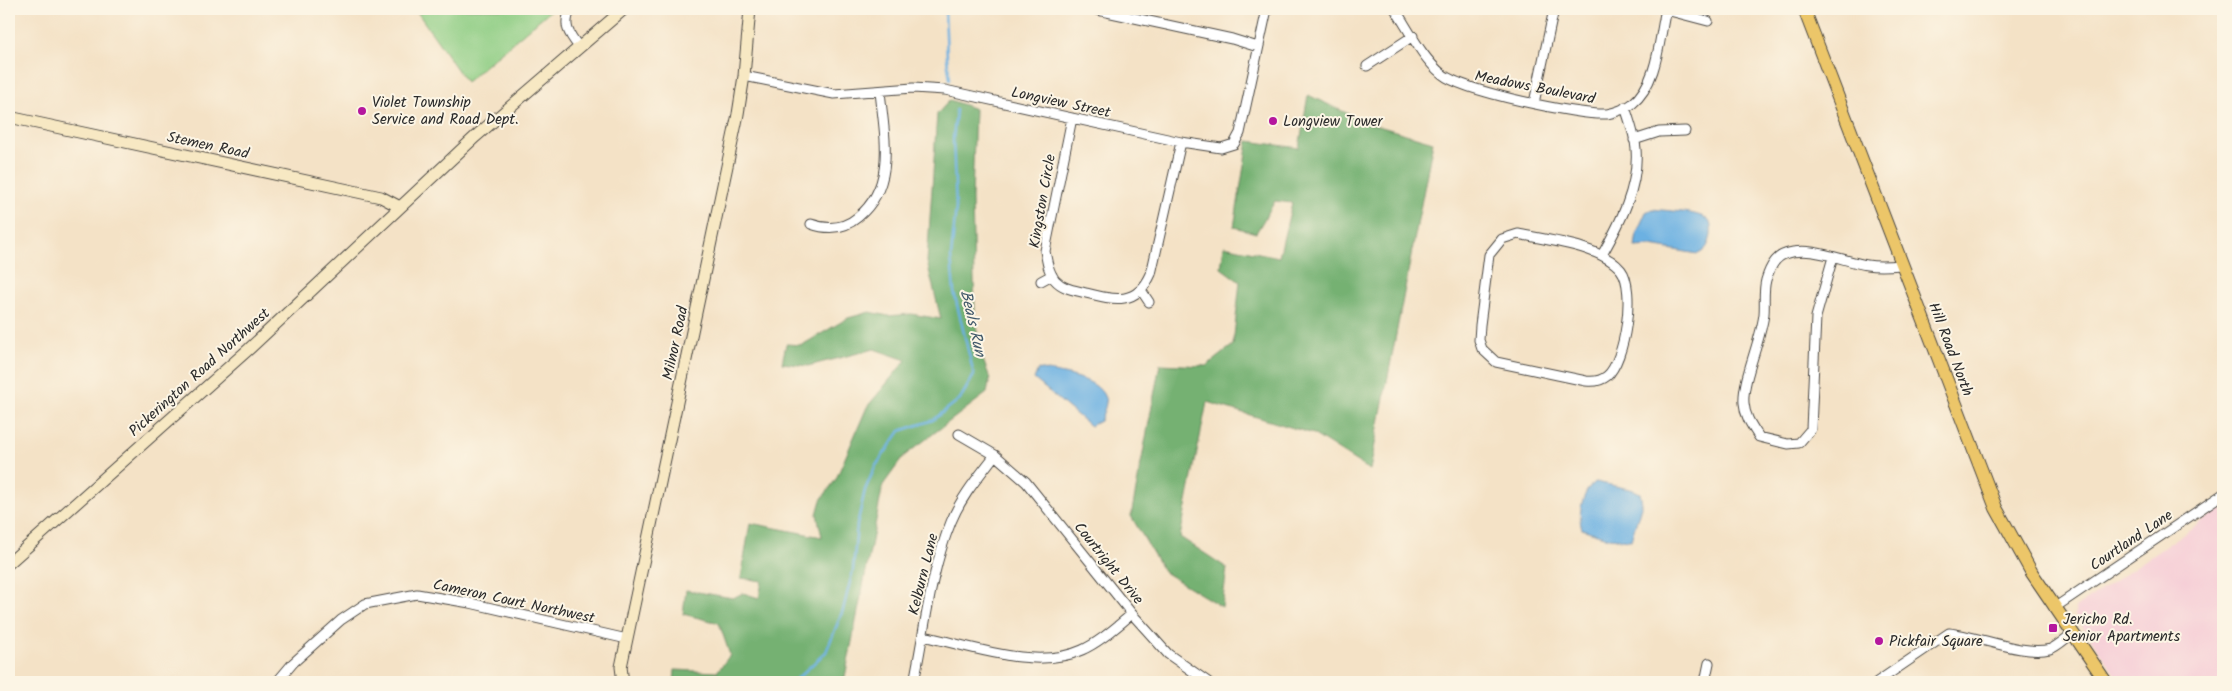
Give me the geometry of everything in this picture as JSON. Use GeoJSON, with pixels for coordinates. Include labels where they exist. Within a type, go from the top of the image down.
{"type":"FeatureCollection","features":[{"type":"Feature","properties":{"kind":"main road","name":"Pickerington Road Northwest"},"geometry":{"type":"LineString","coordinates":[[9,562],[249,349],[496,118],[624,9]]}},
{"type":"Feature","properties":{"kind":"main road","name":"Milnor Road"},"geometry":{"type":"LineString","coordinates":[[623,682],[621,666],[710,248],[744,76],[750,9]]}},
{"type":"Feature","properties":{"kind":"main road","name":"Hill Road North"},"geometry":{"type":"LineString","coordinates":[[1804,9],[1901,266],[1996,508],[2011,538],[2054,608],[2106,682]]}},
{"type":"Feature","properties":{"kind":"main road","name":"Stemen Road"},"geometry":{"type":"LineString","coordinates":[[9,117],[381,197],[403,204]]}},
{"type":"Feature","properties":{"kind":"street"},"geometry":{"type":"LineString","coordinates":[[571,9],[567,16],[567,29],[579,47]]}},
{"type":"Feature","properties":{"kind":"street"},"geometry":{"type":"LineString","coordinates":[[1093,9],[1232,39],[1258,47]]}},
{"type":"Feature","properties":{"kind":"street","name":"Longview Street"},"geometry":{"type":"LineString","coordinates":[[744,76],[819,93],[850,94],[913,88],[944,90],[1180,142],[1221,148],[1234,144],[1240,133],[1267,9]]}},
{"type":"Feature","properties":{"kind":"street","name":"Meadows Boulevard"},"geometry":{"type":"LineString","coordinates":[[1396,9],[1426,56],[1442,74],[1463,86],[1585,114],[1609,114],[1625,107],[1631,104],[1647,86],[1666,9]]}},
{"type":"Feature","properties":{"kind":"street"},"geometry":{"type":"LineString","coordinates":[[1534,103],[1554,9]]}},
{"type":"Feature","properties":{"kind":"street"},"geometry":{"type":"LineString","coordinates":[[1666,9],[1708,21]]}},
{"type":"Feature","properties":{"kind":"street"},"geometry":{"type":"LineString","coordinates":[[1367,66],[1413,36]]}},
{"type":"Feature","properties":{"kind":"street"},"geometry":{"type":"LineString","coordinates":[[811,224],[822,228],[844,226],[863,213],[878,193],[886,169],[880,91]]}},
{"type":"Feature","properties":{"kind":"street"},"geometry":{"type":"LineString","coordinates":[[1602,255],[1628,206],[1635,157],[1634,140],[1625,107]]}},
{"type":"Feature","properties":{"kind":"street","name":"Kingston Circle"},"geometry":{"type":"LineString","coordinates":[[1052,275],[1045,251],[1072,118]]}},
{"type":"Feature","properties":{"kind":"street"},"geometry":{"type":"LineString","coordinates":[[1634,140],[1659,132],[1685,131]]}},
{"type":"Feature","properties":{"kind":"street"},"geometry":{"type":"LineString","coordinates":[[1041,281],[1052,275],[1061,285],[1069,289],[1111,299],[1130,297],[1141,290],[1151,274],[1180,142]]}},
{"type":"Feature","properties":{"kind":"street"},"geometry":{"type":"LineString","coordinates":[[1518,234],[1559,242],[1602,255],[1622,271],[1628,301],[1622,348],[1608,375],[1600,380],[1586,381],[1496,362],[1488,357],[1479,340],[1480,325],[1490,255],[1502,238],[1518,234]]}},
{"type":"Feature","properties":{"kind":"street"},"geometry":{"type":"LineString","coordinates":[[1833,257],[1816,317],[1811,429],[1799,443],[1788,444],[1759,437],[1747,418],[1744,402],[1747,383],[1759,346],[1764,316],[1765,282],[1774,262],[1783,254],[1807,251],[1833,257],[1868,266],[1901,266]]}},
{"type":"Feature","properties":{"kind":"street"},"geometry":{"type":"LineString","coordinates":[[1141,290],[1148,302]]}},
{"type":"Feature","properties":{"kind":"street","name":"Courtright Drive"},"geometry":{"type":"LineString","coordinates":[[959,434],[994,455],[1026,482],[1132,614],[1168,654],[1208,682]]}},
{"type":"Feature","properties":{"kind":"street","name":"Kelburn Lane"},"geometry":{"type":"LineString","coordinates":[[914,682],[936,565],[951,521],[966,493],[994,455]]}},
{"type":"Feature","properties":{"kind":"street","name":"Courtland Lane"},"geometry":{"type":"LineString","coordinates":[[2054,608],[2223,494]]}},
{"type":"Feature","properties":{"kind":"street","name":"Cameron Court Northwest"},"geometry":{"type":"LineString","coordinates":[[277,682],[293,663],[341,620],[365,604],[417,594],[470,603],[627,639]]}},
{"type":"Feature","properties":{"kind":"street"},"geometry":{"type":"LineString","coordinates":[[923,636],[1021,657],[1062,658],[1097,642],[1132,614]]}},
{"type":"Feature","properties":{"kind":"street"},"geometry":{"type":"LineString","coordinates":[[1877,682],[1949,633],[1963,634],[2032,651],[2052,649],[2072,634]]}},
{"type":"Feature","properties":{"kind":"street"},"geometry":{"type":"LineString","coordinates":[[1705,682],[1709,663]]}},
{"type":"Feature","properties":{"kind":"shaded area"},"geometry":{"type":"Polygon","coordinates":[[[2223,507],[2223,682],[2120,682],[2075,615],[2075,608],[2223,507]]]}},
{"type":"Feature","properties":{"kind":"green space"},"geometry":{"type":"Polygon","coordinates":[[[415,9],[552,9],[466,82],[415,9]]]}},
{"type":"Feature","properties":{"kind":"green space"},"geometry":{"type":"Polygon","coordinates":[[[1308,95],[1368,123],[1433,142],[1370,470],[1313,434],[1207,402],[1180,537],[1227,568],[1222,607],[1164,572],[1131,516],[1160,364],[1206,366],[1233,345],[1240,282],[1221,268],[1224,246],[1279,257],[1292,203],[1275,201],[1256,233],[1234,227],[1248,141],[1299,148],[1308,95]]]}},
{"type":"Feature","properties":{"kind":"green space"},"geometry":{"type":"Polygon","coordinates":[[[950,100],[975,109],[972,199],[975,318],[980,352],[990,378],[987,393],[904,456],[883,485],[844,682],[674,682],[675,670],[717,672],[730,655],[719,623],[683,614],[686,590],[733,598],[743,593],[759,598],[762,581],[741,578],[750,523],[822,537],[817,514],[821,500],[836,479],[867,407],[906,360],[874,349],[808,366],[782,363],[786,344],[802,345],[848,318],[870,312],[888,316],[911,314],[941,319],[927,262],[937,114],[950,100]]]}},
{"type":"Feature","properties":{"kind":"water"},"geometry":{"type":"Polygon","coordinates":[[[1652,209],[1690,213],[1708,220],[1711,225],[1711,235],[1704,251],[1698,254],[1651,246],[1635,247],[1637,232],[1646,212],[1652,209]]]}},
{"type":"Feature","properties":{"kind":"water"},"geometry":{"type":"Polygon","coordinates":[[[1038,369],[1088,381],[1096,387],[1103,393],[1106,402],[1100,421],[1090,426],[1034,379],[1038,369]]]}},
{"type":"Feature","properties":{"kind":"water"},"geometry":{"type":"Polygon","coordinates":[[[1596,482],[1640,493],[1642,503],[1631,540],[1609,538],[1582,529],[1580,517],[1582,503],[1591,485],[1596,482]]]}},
{"type":"Feature","properties":{"kind":"waterway","name":"Beals Run"},"geometry":{"type":"LineString","coordinates":[[945,9],[950,79]]}},
{"type":"Feature","properties":{"kind":"waterway","name":"Beals Run"},"geometry":{"type":"LineString","coordinates":[[793,682],[826,652],[843,610],[853,570],[857,525],[865,490],[875,467],[900,431],[933,420],[960,399],[974,375],[954,292],[951,257],[956,207],[953,139],[956,110]]}},
{"type":"Feature","properties":{"kind":"place","name":"Violet Township Service and Road Dept."},"geometry":{"type":"Point","coordinates":[362,111]}},
{"type":"Feature","properties":{"kind":"place","name":"Longview Tower"},"geometry":{"type":"Point","coordinates":[1273,121]}},
{"type":"Feature","properties":{"kind":"place","name":"Jericho Rd. Senior Apartments"},"geometry":{"type":"Point","coordinates":[2053,628]}},
{"type":"Feature","properties":{"kind":"place","name":"Pickfair Square"},"geometry":{"type":"Point","coordinates":[1879,641]}}]}
